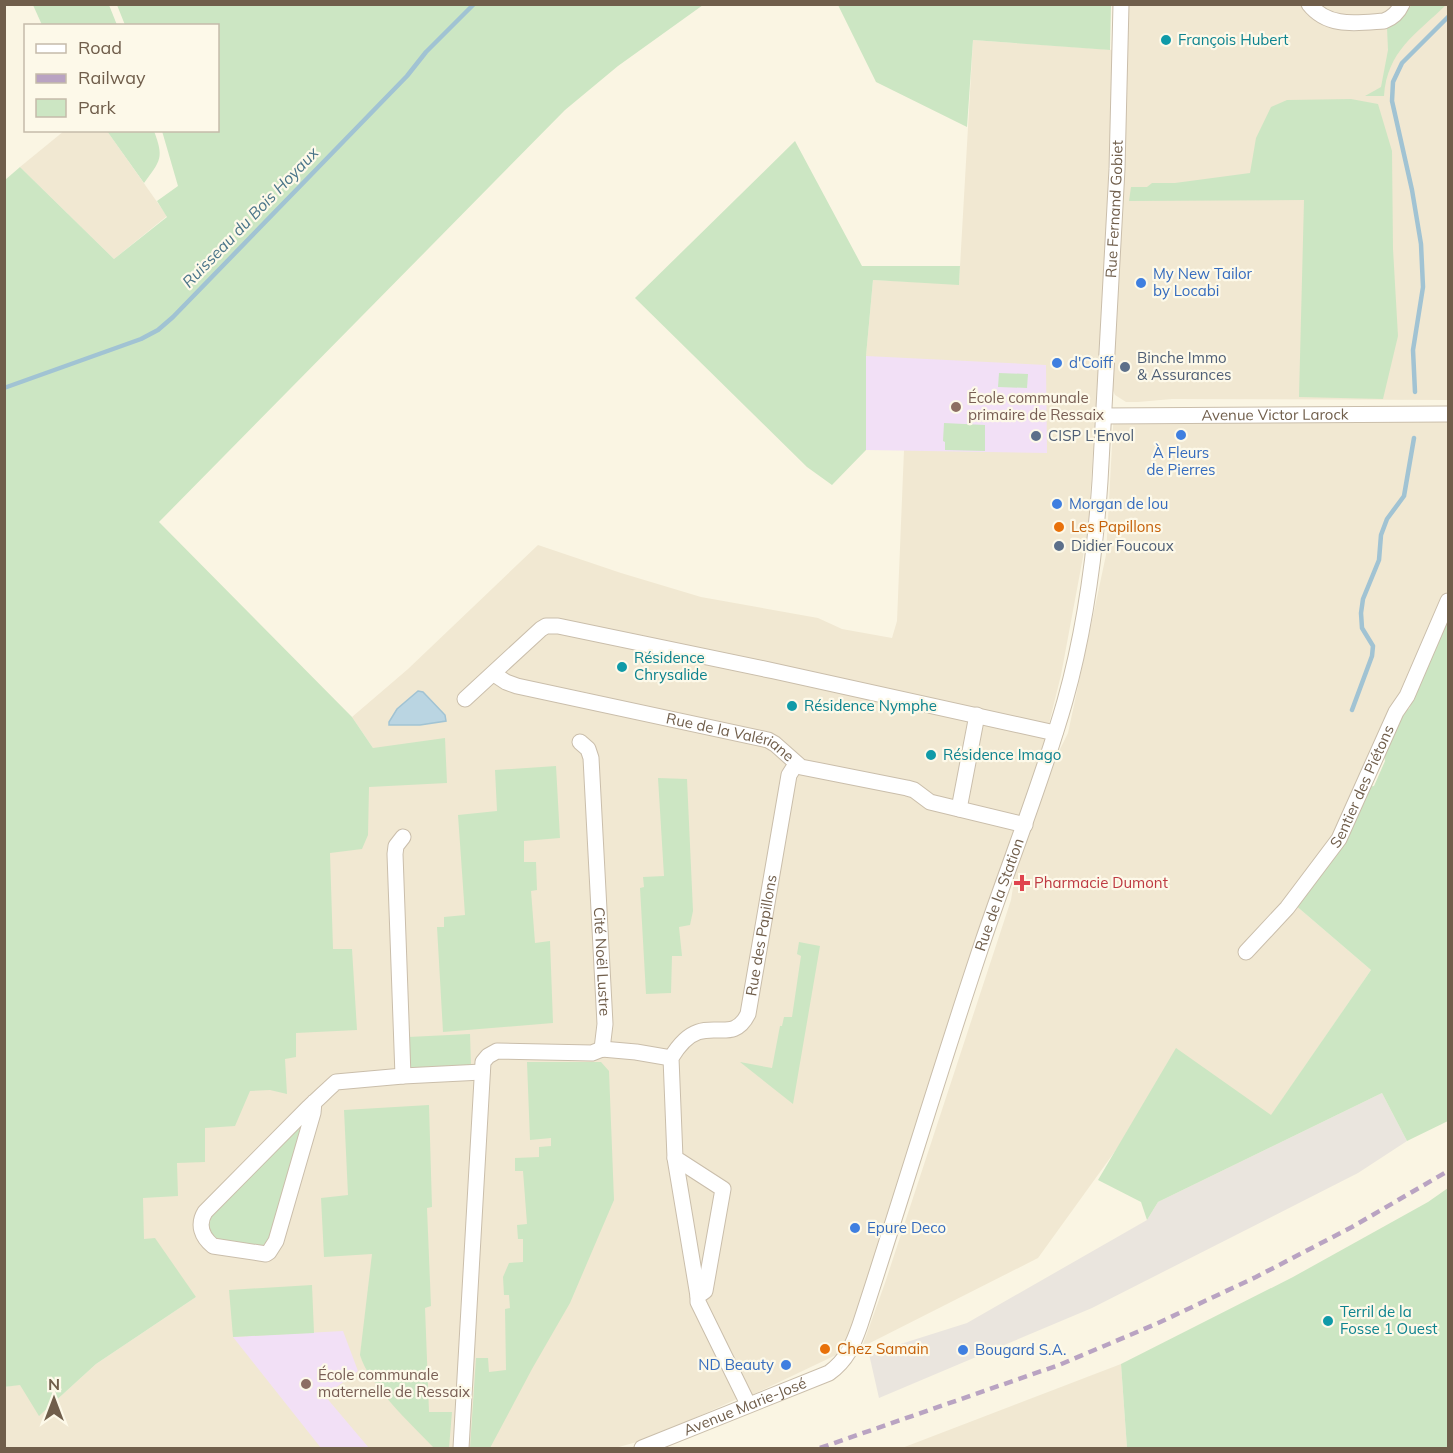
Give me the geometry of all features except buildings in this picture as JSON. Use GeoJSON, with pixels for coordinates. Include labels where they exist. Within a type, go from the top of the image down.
{"type":"FeatureCollection","features":[{"type":"Feature","properties":{"kind":"street","name":"Rue Fernand Gobiet"},"geometry":{"type":"LineString","coordinates":[[1103,416],[1117,169],[1121,4]]}},
{"type":"Feature","properties":{"kind":"street"},"geometry":{"type":"LineString","coordinates":[[1309,4],[1321,16],[1340,23],[1363,23],[1389,19],[1399,11],[1402,4]]}},
{"type":"Feature","properties":{"kind":"street","name":"Avenue Victor Larock"},"geometry":{"type":"LineString","coordinates":[[1103,416],[1449,414]]}},
{"type":"Feature","properties":{"kind":"street","name":"Rue de la Station"},"geometry":{"type":"LineString","coordinates":[[844,1360],[852,1347],[860,1325],[912,1156],[983,942],[1025,825],[1065,700],[1081,633],[1097,524],[1103,416]]}},
{"type":"Feature","properties":{"kind":"street","name":"Sentier des Piétons"},"geometry":{"type":"LineString","coordinates":[[1246,952],[1287,908],[1339,839],[1449,601]]}},
{"type":"Feature","properties":{"kind":"street"},"geometry":{"type":"LineString","coordinates":[[465,699],[541,629],[546,626],[558,626],[1055,733]]}},
{"type":"Feature","properties":{"kind":"street","name":"Rue de la Valériane"},"geometry":{"type":"LineString","coordinates":[[494,674],[518,686],[768,740],[776,744],[801,768],[907,788],[914,790],[930,802],[1025,825]]}},
{"type":"Feature","properties":{"kind":"street"},"geometry":{"type":"LineString","coordinates":[[959,808],[977,715]]}},
{"type":"Feature","properties":{"kind":"street","name":"Cité Noël Lustre"},"geometry":{"type":"LineString","coordinates":[[580,742],[588,748],[591,758],[605,1024],[602,1049]]}},
{"type":"Feature","properties":{"kind":"street","name":"Rue des Papillons"},"geometry":{"type":"LineString","coordinates":[[671,1059],[676,1049],[693,1034],[700,1031],[740,1027],[748,1014],[789,775],[796,764]]}},
{"type":"Feature","properties":{"kind":"street"},"geometry":{"type":"LineString","coordinates":[[403,837],[396,846],[395,854],[403,1076]]}},
{"type":"Feature","properties":{"kind":"street"},"geometry":{"type":"LineString","coordinates":[[461,1449],[482,1072],[484,1059],[497,1051],[592,1053],[602,1049],[636,1052],[671,1059],[675,1158],[701,1310],[721,1345],[748,1404]]}},
{"type":"Feature","properties":{"kind":"street"},"geometry":{"type":"LineString","coordinates":[[314,1102],[313,1113],[276,1241],[270,1252],[266,1254],[213,1246],[203,1234],[201,1221],[205,1212],[314,1102],[336,1082],[482,1072]]}},
{"type":"Feature","properties":{"kind":"street"},"geometry":{"type":"LineString","coordinates":[[675,1158],[723,1189],[705,1292],[698,1296]]}},
{"type":"Feature","properties":{"kind":"street","name":"Avenue Marie-José"},"geometry":{"type":"LineString","coordinates":[[642,1449],[829,1373],[844,1360]]}},
{"type":"Feature","properties":{"kind":"shaded area"},"geometry":{"type":"Polygon","coordinates":[[[1127,5],[1448,5],[1448,400],[1172,399],[1126,402],[1115,395],[1111,386],[1127,5]]]}},
{"type":"Feature","properties":{"kind":"shaded area"},"geometry":{"type":"Polygon","coordinates":[[[973,40],[1114,50],[1102,311],[1088,530],[1061,675],[1044,744],[995,891],[990,896],[850,1333],[836,1355],[754,1394],[737,1399],[648,1439],[615,1448],[5,1448],[5,1387],[20,1384],[40,1415],[96,1364],[196,1297],[114,1242],[286,864],[373,748],[352,717],[408,669],[538,545],[701,597],[818,618],[842,629],[892,638],[897,621],[904,450],[866,450],[866,356],[873,280],[959,284],[973,40]]]}},
{"type":"Feature","properties":{"kind":"shaded area"},"geometry":{"type":"Polygon","coordinates":[[[63,132],[108,132],[167,216],[114,259],[20,167],[63,132]]]}},
{"type":"Feature","properties":{"kind":"shaded area","name":"École communale primaire de Ressaix"},"geometry":{"type":"Polygon","coordinates":[[[866,356],[1046,365],[1047,453],[866,450],[866,356]]]}},
{"type":"Feature","properties":{"kind":"shaded area"},"geometry":{"type":"Polygon","coordinates":[[[1114,409],[1448,411],[1448,618],[1409,709],[1401,711],[1351,821],[1294,904],[1371,970],[1271,1116],[1183,1057],[1038,1258],[862,1347],[1011,900],[1023,824],[1068,733],[1106,555],[1114,409]]]}},
{"type":"Feature","properties":{"kind":"shaded area"},"geometry":{"type":"Polygon","coordinates":[[[1382,1093],[1407,1141],[1358,1173],[1092,1308],[879,1398],[869,1354],[967,1323],[1147,1220],[1158,1202],[1382,1093]]]}},
{"type":"Feature","properties":{"kind":"shaded area","name":"École communale maternelle de Ressaix"},"geometry":{"type":"Polygon","coordinates":[[[343,1331],[358,1371],[325,1396],[369,1448],[321,1448],[233,1337],[343,1331]]]}},
{"type":"Feature","properties":{"kind":"shaded area"},"geometry":{"type":"Polygon","coordinates":[[[1121,1364],[1127,1448],[902,1448],[1121,1364]]]}},
{"type":"Feature","properties":{"kind":"green space"},"geometry":{"type":"Polygon","coordinates":[[[33,5],[109,5],[117,24],[42,24],[33,5]]]}},
{"type":"Feature","properties":{"kind":"green space"},"geometry":{"type":"Polygon","coordinates":[[[117,5],[703,5],[618,66],[565,110],[159,522],[352,717],[373,748],[445,738],[447,783],[369,787],[368,835],[362,849],[330,853],[333,949],[352,949],[357,1030],[296,1033],[296,1057],[285,1059],[287,1094],[270,1090],[250,1091],[235,1126],[205,1128],[205,1162],[177,1163],[178,1196],[143,1198],[144,1239],[155,1238],[196,1297],[96,1364],[39,1416],[20,1385],[4,1387],[5,180],[20,167],[114,259],[167,217],[157,201],[178,186],[162,132],[219,132],[219,24],[125,24],[117,5]]]}},
{"type":"Feature","properties":{"kind":"green space"},"geometry":{"type":"Polygon","coordinates":[[[838,5],[1111,5],[1110,50],[973,40],[967,127],[876,82],[838,5]]]}},
{"type":"Feature","properties":{"kind":"green space"},"geometry":{"type":"Polygon","coordinates":[[[1412,5],[1446,5],[1405,44],[1397,55],[1386,80],[1384,96],[1365,96],[1381,87],[1388,50],[1387,28],[1412,5]]]}},
{"type":"Feature","properties":{"kind":"green space"},"geometry":{"type":"Polygon","coordinates":[[[1351,99],[1378,104],[1392,151],[1393,249],[1398,336],[1383,399],[1299,397],[1304,200],[1129,201],[1131,187],[1147,187],[1152,183],[1175,183],[1250,173],[1256,138],[1271,107],[1287,100],[1351,99]]]}},
{"type":"Feature","properties":{"kind":"green space"},"geometry":{"type":"Polygon","coordinates":[[[108,132],[154,132],[159,147],[159,158],[144,183],[108,132]]]}},
{"type":"Feature","properties":{"kind":"green space"},"geometry":{"type":"Polygon","coordinates":[[[795,141],[862,266],[960,266],[959,285],[873,280],[866,356],[866,450],[832,485],[807,467],[635,298],[795,141]]]}},
{"type":"Feature","properties":{"kind":"green space"},"geometry":{"type":"Polygon","coordinates":[[[999,373],[1028,374],[1027,388],[998,387],[999,373]]]}},
{"type":"Feature","properties":{"kind":"green space"},"geometry":{"type":"Polygon","coordinates":[[[944,423],[985,425],[985,451],[945,450],[944,423]]]}},
{"type":"Feature","properties":{"kind":"green space"},"geometry":{"type":"Polygon","coordinates":[[[1448,618],[1448,1121],[1407,1141],[1382,1093],[1158,1202],[1147,1220],[1141,1202],[1098,1180],[1176,1048],[1271,1115],[1371,970],[1294,904],[1366,787],[1374,786],[1385,761],[1383,752],[1401,711],[1409,709],[1448,618]]]}},
{"type":"Feature","properties":{"kind":"green space"},"geometry":{"type":"Polygon","coordinates":[[[556,766],[560,838],[524,841],[524,862],[536,862],[537,890],[531,891],[535,943],[550,941],[553,1023],[443,1032],[437,927],[444,927],[444,917],[465,915],[458,815],[497,811],[495,770],[556,766]]]}},
{"type":"Feature","properties":{"kind":"green space"},"geometry":{"type":"Polygon","coordinates":[[[658,778],[687,779],[693,911],[690,925],[679,927],[682,956],[672,956],[671,993],[646,994],[640,888],[644,887],[643,877],[664,876],[658,778]]]}},
{"type":"Feature","properties":{"kind":"green space"},"geometry":{"type":"Polygon","coordinates":[[[799,942],[820,946],[793,1104],[740,1062],[772,1068],[780,1026],[782,1026],[784,1017],[792,1017],[801,956],[797,954],[799,942]]]}},
{"type":"Feature","properties":{"kind":"green space"},"geometry":{"type":"Polygon","coordinates":[[[470,1034],[471,1065],[409,1069],[408,1037],[470,1034]]]}},
{"type":"Feature","properties":{"kind":"green space"},"geometry":{"type":"Polygon","coordinates":[[[527,1062],[601,1062],[609,1071],[614,1200],[570,1303],[490,1448],[470,1448],[476,1358],[488,1358],[489,1372],[506,1370],[505,1309],[510,1308],[509,1295],[504,1295],[503,1277],[509,1263],[523,1262],[523,1239],[518,1239],[517,1225],[527,1224],[523,1171],[515,1171],[515,1158],[539,1157],[539,1147],[551,1146],[551,1138],[530,1140],[527,1062]]]}},
{"type":"Feature","properties":{"kind":"green space"},"geometry":{"type":"Polygon","coordinates":[[[429,1105],[432,1207],[427,1208],[431,1306],[425,1308],[429,1412],[452,1412],[449,1448],[434,1448],[403,1416],[372,1379],[360,1355],[372,1254],[324,1257],[321,1198],[348,1195],[344,1110],[429,1105]]]}},
{"type":"Feature","properties":{"kind":"green space"},"geometry":{"type":"Polygon","coordinates":[[[304,1117],[268,1241],[261,1247],[215,1241],[207,1225],[208,1218],[304,1117]]]}},
{"type":"Feature","properties":{"kind":"green space","name":"Terril de la Fosse 1 Ouest"},"geometry":{"type":"Polygon","coordinates":[[[1448,1188],[1448,1448],[1127,1448],[1121,1364],[1293,1277],[1428,1202],[1448,1188]]]}},
{"type":"Feature","properties":{"kind":"green space"},"geometry":{"type":"Polygon","coordinates":[[[312,1285],[314,1333],[233,1337],[229,1290],[312,1285]]]}},
{"type":"Feature","properties":{"kind":"water"},"geometry":{"type":"Polygon","coordinates":[[[418,691],[423,692],[445,715],[446,721],[420,725],[389,725],[397,709],[418,691]]]}},
{"type":"Feature","properties":{"kind":"waterway","name":"Ruisseau du Bois Hoyaux"},"geometry":{"type":"LineString","coordinates":[[4,388],[141,339],[158,330],[407,76],[426,52],[474,4]]}},
{"type":"Feature","properties":{"kind":"waterway","name":"Ruisseau du Bois Hoyaux"},"geometry":{"type":"LineString","coordinates":[[1415,392],[1413,350],[1423,287],[1421,244],[1412,190],[1392,101],[1393,82],[1402,63],[1448,17]]}},
{"type":"Feature","properties":{"kind":"waterway"},"geometry":{"type":"LineString","coordinates":[[1352,710],[1372,656],[1373,646],[1362,628],[1363,599],[1379,560],[1381,535],[1387,519],[1404,496],[1414,438]]}},
{"type":"Feature","properties":{"kind":"railway"},"geometry":{"type":"LineString","coordinates":[[820,1448],[1059,1365],[1156,1324],[1256,1277],[1352,1227],[1448,1171]]}},
{"type":"Feature","properties":{"kind":"place","name":"François Hubert"},"geometry":{"type":"Point","coordinates":[1166,40]}},
{"type":"Feature","properties":{"kind":"place","name":"My New Tailor by Locabi"},"geometry":{"type":"Point","coordinates":[1141,283]}},
{"type":"Feature","properties":{"kind":"place","name":"d'Coiff"},"geometry":{"type":"Point","coordinates":[1057,363]}},
{"type":"Feature","properties":{"kind":"place","name":"Binche Immo & Assurances"},"geometry":{"type":"Point","coordinates":[1125,367]}},
{"type":"Feature","properties":{"kind":"place","name":"École communale primaire de Ressaix"},"geometry":{"type":"Point","coordinates":[956,407]}},
{"type":"Feature","properties":{"kind":"place","name":"À Fleurs de Pierres"},"geometry":{"type":"Point","coordinates":[1181,435]}},
{"type":"Feature","properties":{"kind":"place","name":"CISP L'Envol"},"geometry":{"type":"Point","coordinates":[1036,436]}},
{"type":"Feature","properties":{"kind":"place","name":"Morgan de lou"},"geometry":{"type":"Point","coordinates":[1057,504]}},
{"type":"Feature","properties":{"kind":"place","name":"Les Papillons"},"geometry":{"type":"Point","coordinates":[1059,527]}},
{"type":"Feature","properties":{"kind":"place","name":"Didier Foucoux"},"geometry":{"type":"Point","coordinates":[1059,546]}},
{"type":"Feature","properties":{"kind":"place","name":"Résidence Chrysalide"},"geometry":{"type":"Point","coordinates":[622,667]}},
{"type":"Feature","properties":{"kind":"place","name":"Résidence Nymphe"},"geometry":{"type":"Point","coordinates":[792,706]}},
{"type":"Feature","properties":{"kind":"place","name":"Résidence Imago"},"geometry":{"type":"Point","coordinates":[931,755]}},
{"type":"Feature","properties":{"kind":"place","name":"Pharmacie Dumont"},"geometry":{"type":"Point","coordinates":[1022,883]}},
{"type":"Feature","properties":{"kind":"place","name":"Epure Deco"},"geometry":{"type":"Point","coordinates":[855,1228]}},
{"type":"Feature","properties":{"kind":"place","name":"Terril de la Fosse 1 Ouest"},"geometry":{"type":"Point","coordinates":[1328,1321]}},
{"type":"Feature","properties":{"kind":"place","name":"Chez Samain"},"geometry":{"type":"Point","coordinates":[825,1349]}},
{"type":"Feature","properties":{"kind":"place","name":"Bougard S.A."},"geometry":{"type":"Point","coordinates":[963,1350]}},
{"type":"Feature","properties":{"kind":"place","name":"ND Beauty"},"geometry":{"type":"Point","coordinates":[786,1365]}},
{"type":"Feature","properties":{"kind":"place","name":"École communale maternelle de Ressaix"},"geometry":{"type":"Point","coordinates":[306,1384]}}]}
